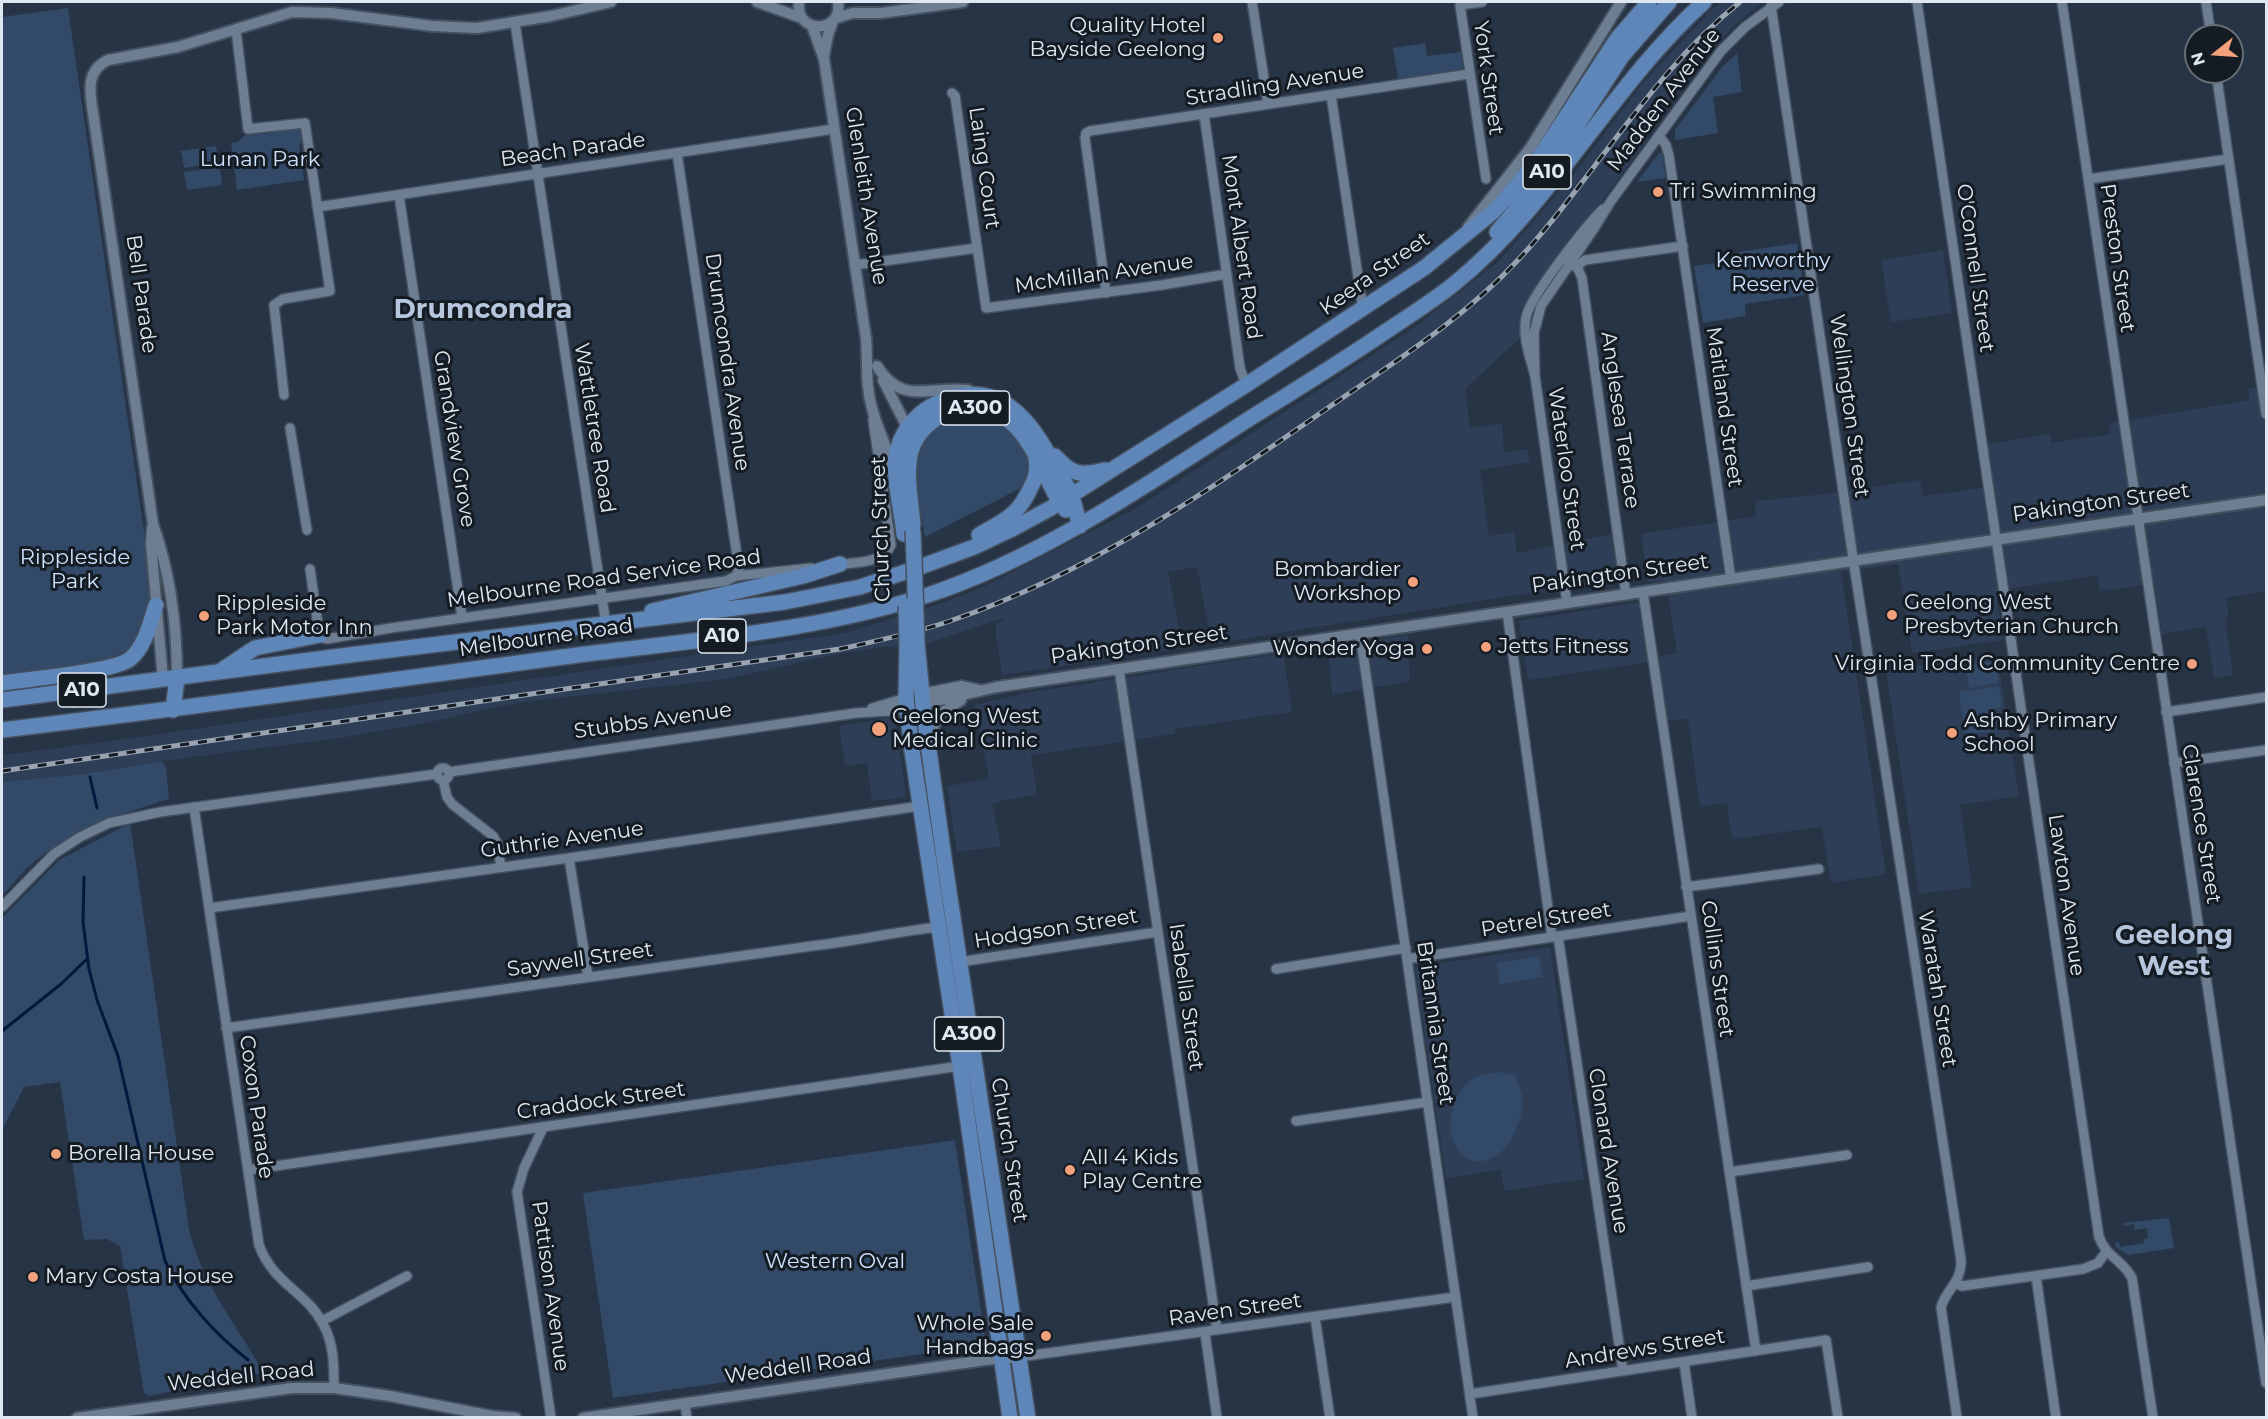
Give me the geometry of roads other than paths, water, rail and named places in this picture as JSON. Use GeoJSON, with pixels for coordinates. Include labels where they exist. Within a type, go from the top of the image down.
{"type":"FeatureCollection","features":[{"type":"Feature","properties":{"kind":"highway","name":"A10"},"geometry":{"type":"LineString","coordinates":[[1458,240],[1493,212],[1538,159],[1606,55],[1649,2]]}},
{"type":"Feature","properties":{"kind":"highway","name":"A10"},"geometry":{"type":"LineString","coordinates":[[1080,526],[1401,321],[1485,246],[1521,206],[1564,147],[1622,56],[1668,2]]}},
{"type":"Feature","properties":{"kind":"highway"},"geometry":{"type":"LineString","coordinates":[[1401,321],[1451,286],[1492,252],[1554,183],[1636,73],[1674,29],[1704,2]]}},
{"type":"Feature","properties":{"kind":"highway","name":"Keera Street"},"geometry":{"type":"LineString","coordinates":[[1065,499],[1363,310],[1424,268],[1458,240]]}},
{"type":"Feature","properties":{"kind":"highway","name":"Church Street"},"geometry":{"type":"LineString","coordinates":[[909,532],[900,500],[896,457],[900,442],[907,428],[924,411],[948,399],[974,395],[1002,401],[1020,413],[1039,436],[1065,499]]}},
{"type":"Feature","properties":{"kind":"highway","name":"Church Street"},"geometry":{"type":"LineString","coordinates":[[1010,1418],[920,806],[909,532],[909,474],[912,450],[921,433],[939,417],[959,409],[979,408],[997,414],[1013,424],[1025,439],[1080,526]]}},
{"type":"Feature","properties":{"kind":"highway","name":"Glenleith Avenue"},"geometry":{"type":"LineString","coordinates":[[907,428],[912,450]]}},
{"type":"Feature","properties":{"kind":"highway"},"geometry":{"type":"LineString","coordinates":[[1039,436],[1064,466],[1072,472],[1093,473],[1122,464]]}},
{"type":"Feature","properties":{"kind":"highway"},"geometry":{"type":"LineString","coordinates":[[936,562],[1017,511],[1036,477],[1035,457]]}},
{"type":"Feature","properties":{"kind":"highway","name":"Melbourne Road"},"geometry":{"type":"LineString","coordinates":[[2,700],[822,596],[890,578],[936,562],[1014,528],[1065,499]]}},
{"type":"Feature","properties":{"kind":"highway","name":"Melbourne Road"},"geometry":{"type":"LineString","coordinates":[[2,730],[173,710],[750,632],[845,617],[911,600],[958,584],[1009,563],[1080,526]]}},
{"type":"Feature","properties":{"kind":"highway"},"geometry":{"type":"LineString","coordinates":[[606,624],[668,606],[708,599],[803,576],[840,564]]}},
{"type":"Feature","properties":{"kind":"highway"},"geometry":{"type":"LineString","coordinates":[[2,683],[105,669],[124,663],[141,645],[156,605]]}},
{"type":"Feature","properties":{"kind":"highway"},"geometry":{"type":"LineString","coordinates":[[220,672],[255,648],[320,635]]}},
{"type":"Feature","properties":{"kind":"highway","name":"Bell Parade"},"geometry":{"type":"LineString","coordinates":[[170,679],[173,710]]}},
{"type":"Feature","properties":{"kind":"highway","name":"Church Street"},"geometry":{"type":"LineString","coordinates":[[914,701],[927,741],[1028,1418]]}},
{"type":"Feature","properties":{"kind":"street"},"geometry":{"type":"LineString","coordinates":[[284,395],[275,302],[330,291],[305,123],[248,129],[236,30],[301,11],[454,28],[477,28],[515,23],[611,2]]}},
{"type":"Feature","properties":{"kind":"street"},"geometry":{"type":"LineString","coordinates":[[758,2],[802,18],[812,26],[823,26],[853,13],[881,13],[963,2]]}},
{"type":"Feature","properties":{"kind":"street"},"geometry":{"type":"LineString","coordinates":[[799,2],[802,18]]}},
{"type":"Feature","properties":{"kind":"street","name":"Glenleith Avenue"},"geometry":{"type":"LineString","coordinates":[[824,59],[828,35],[838,11],[838,2]]}},
{"type":"Feature","properties":{"kind":"street"},"geometry":{"type":"LineString","coordinates":[[1252,2],[1268,104]]}},
{"type":"Feature","properties":{"kind":"street","name":"York Street"},"geometry":{"type":"LineString","coordinates":[[1482,2],[1460,5],[1486,179]]}},
{"type":"Feature","properties":{"kind":"street","name":"Keera Street"},"geometry":{"type":"LineString","coordinates":[[1458,240],[1531,147],[1621,2]]}},
{"type":"Feature","properties":{"kind":"street","name":"O'Connell Street"},"geometry":{"type":"LineString","coordinates":[[1917,2],[1996,540]]}},
{"type":"Feature","properties":{"kind":"street","name":"Preston Street"},"geometry":{"type":"LineString","coordinates":[[2062,2],[2137,519]]}},
{"type":"Feature","properties":{"kind":"street"},"geometry":{"type":"LineString","coordinates":[[2206,2],[2209,24]]}},
{"type":"Feature","properties":{"kind":"street","name":"Madden Avenue"},"geometry":{"type":"LineString","coordinates":[[1530,323],[1570,262],[1591,221],[1611,201],[1727,44],[1750,22],[1775,4]]}},
{"type":"Feature","properties":{"kind":"street","name":"Wellington Street"},"geometry":{"type":"LineString","coordinates":[[1775,4],[1853,561]]}},
{"type":"Feature","properties":{"kind":"street","name":"Wattletree Road"},"geometry":{"type":"LineString","coordinates":[[515,23],[606,624]]}},
{"type":"Feature","properties":{"kind":"street","name":"Glenleith Avenue"},"geometry":{"type":"LineString","coordinates":[[812,26],[824,59],[866,338],[866,369],[890,547]]}},
{"type":"Feature","properties":{"kind":"street","name":"Bell Parade"},"geometry":{"type":"LineString","coordinates":[[170,679],[168,591],[162,549],[153,524],[93,108],[91,80],[99,64],[108,60],[178,47],[236,30]]}},
{"type":"Feature","properties":{"kind":"street","name":"Stradling Avenue"},"geometry":{"type":"LineString","coordinates":[[1106,293],[1086,133],[1469,74]]}},
{"type":"Feature","properties":{"kind":"street"},"geometry":{"type":"LineString","coordinates":[[2218,84],[2266,414]]}},
{"type":"Feature","properties":{"kind":"street","name":"Laing Court"},"geometry":{"type":"LineString","coordinates":[[952,93],[955,96],[986,308]]}},
{"type":"Feature","properties":{"kind":"street"},"geometry":{"type":"LineString","coordinates":[[1331,95],[1363,310]]}},
{"type":"Feature","properties":{"kind":"street","name":"Mont Albert Road"},"geometry":{"type":"LineString","coordinates":[[1204,114],[1240,368],[1246,385]]}},
{"type":"Feature","properties":{"kind":"street","name":"Beach Parade"},"geometry":{"type":"LineString","coordinates":[[317,207],[834,129]]}},
{"type":"Feature","properties":{"kind":"street","name":"Maitland Street"},"geometry":{"type":"LineString","coordinates":[[1659,136],[1666,145],[1669,156],[1731,579]]}},
{"type":"Feature","properties":{"kind":"street","name":"Drumcondra Avenue"},"geometry":{"type":"LineString","coordinates":[[677,153],[739,569],[736,576]]}},
{"type":"Feature","properties":{"kind":"street"},"geometry":{"type":"LineString","coordinates":[[2088,179],[2229,159]]}},
{"type":"Feature","properties":{"kind":"street","name":"Grandview Grove"},"geometry":{"type":"LineString","coordinates":[[399,195],[462,618]]}},
{"type":"Feature","properties":{"kind":"street"},"geometry":{"type":"LineString","coordinates":[[1570,262],[1683,246]]}},
{"type":"Feature","properties":{"kind":"street"},"geometry":{"type":"LineString","coordinates":[[855,265],[977,248]]}},
{"type":"Feature","properties":{"kind":"street","name":"Anglesea Terrace"},"geometry":{"type":"LineString","coordinates":[[1570,262],[1582,278],[1626,595]]}},
{"type":"Feature","properties":{"kind":"street","name":"McMillan Avenue"},"geometry":{"type":"LineString","coordinates":[[986,308],[1106,293],[1227,274]]}},
{"type":"Feature","properties":{"kind":"street","name":"Waterloo Street"},"geometry":{"type":"LineString","coordinates":[[1530,323],[1527,348],[1535,376],[1567,603]]}},
{"type":"Feature","properties":{"kind":"street","name":"Glenleith Avenue"},"geometry":{"type":"LineString","coordinates":[[866,338],[876,366],[907,428]]}},
{"type":"Feature","properties":{"kind":"street"},"geometry":{"type":"LineString","coordinates":[[876,366],[893,386],[909,391]]}},
{"type":"Feature","properties":{"kind":"street"},"geometry":{"type":"LineString","coordinates":[[871,406],[889,394],[950,389],[972,390],[1002,401]]}},
{"type":"Feature","properties":{"kind":"street","name":"Glenleith Avenue"},"geometry":{"type":"LineString","coordinates":[[871,406],[885,440],[900,500]]}},
{"type":"Feature","properties":{"kind":"street"},"geometry":{"type":"LineString","coordinates":[[290,428],[307,530]]}},
{"type":"Feature","properties":{"kind":"street","name":"Pakington Street"},"geometry":{"type":"LineString","coordinates":[[914,701],[962,686],[980,690],[2266,500]]}},
{"type":"Feature","properties":{"kind":"street","name":"Clarence Street"},"geometry":{"type":"LineString","coordinates":[[2137,519],[2266,1383]]}},
{"type":"Feature","properties":{"kind":"street","name":"Bell Parade"},"geometry":{"type":"LineString","coordinates":[[153,524],[151,544],[156,605],[170,679]]}},
{"type":"Feature","properties":{"kind":"street","name":"Lawton Avenue"},"geometry":{"type":"LineString","coordinates":[[1996,540],[2099,1237],[2106,1252]]}},
{"type":"Feature","properties":{"kind":"street","name":"Melbourne Road Service Road"},"geometry":{"type":"LineString","coordinates":[[320,635],[327,639],[726,581],[736,576],[840,564],[882,557],[890,547]]}},
{"type":"Feature","properties":{"kind":"street","name":"Waratah Street"},"geometry":{"type":"LineString","coordinates":[[1853,561],[1961,1260],[1961,1270],[1941,1307],[1957,1418]]}},
{"type":"Feature","properties":{"kind":"street"},"geometry":{"type":"LineString","coordinates":[[310,569],[320,635]]}},
{"type":"Feature","properties":{"kind":"street","name":"Collins Street"},"geometry":{"type":"LineString","coordinates":[[1643,592],[1756,1351]]}},
{"type":"Feature","properties":{"kind":"street","name":"Clonard Avenue"},"geometry":{"type":"LineString","coordinates":[[1507,612],[1623,1371]]}},
{"type":"Feature","properties":{"kind":"street","name":"Britannia Street"},"geometry":{"type":"LineString","coordinates":[[1360,633],[1473,1418]]}},
{"type":"Feature","properties":{"kind":"street","name":"Isabella Street"},"geometry":{"type":"LineString","coordinates":[[1119,669],[1217,1330]]}},
{"type":"Feature","properties":{"kind":"street"},"geometry":{"type":"LineString","coordinates":[[927,741],[941,713],[980,690]]}},
{"type":"Feature","properties":{"kind":"street"},"geometry":{"type":"LineString","coordinates":[[2166,712],[2266,697]]}},
{"type":"Feature","properties":{"kind":"street","name":"Stubbs Avenue"},"geometry":{"type":"LineString","coordinates":[[2,907],[41,866],[80,837],[123,819],[194,807],[443,775],[864,711],[890,711],[914,701]]}},
{"type":"Feature","properties":{"kind":"street"},"geometry":{"type":"LineString","coordinates":[[2174,763],[2266,750]]}},
{"type":"Feature","properties":{"kind":"street"},"geometry":{"type":"LineString","coordinates":[[443,775],[447,797],[452,804],[493,836],[497,843],[501,867]]}},
{"type":"Feature","properties":{"kind":"street","name":"Guthrie Avenue"},"geometry":{"type":"LineString","coordinates":[[208,908],[920,806]]}},
{"type":"Feature","properties":{"kind":"street","name":"Coxon Parade"},"geometry":{"type":"LineString","coordinates":[[194,807],[259,1245],[264,1259],[275,1274],[308,1304],[322,1321],[332,1352],[334,1388]]}},
{"type":"Feature","properties":{"kind":"street"},"geometry":{"type":"LineString","coordinates":[[569,858],[588,976]]}},
{"type":"Feature","properties":{"kind":"street"},"geometry":{"type":"LineString","coordinates":[[1686,887],[1819,869]]}},
{"type":"Feature","properties":{"kind":"street","name":"Petrel Street"},"geometry":{"type":"LineString","coordinates":[[1407,959],[1690,916]]}},
{"type":"Feature","properties":{"kind":"street","name":"Saywell Street"},"geometry":{"type":"LineString","coordinates":[[226,1028],[938,927]]}},
{"type":"Feature","properties":{"kind":"street","name":"Hodgson Street"},"geometry":{"type":"LineString","coordinates":[[959,962],[1158,932]]}},
{"type":"Feature","properties":{"kind":"street"},"geometry":{"type":"LineString","coordinates":[[1276,969],[1406,948]]}},
{"type":"Feature","properties":{"kind":"street","name":"Craddock Street"},"geometry":{"type":"LineString","coordinates":[[248,1170],[960,1066]]}},
{"type":"Feature","properties":{"kind":"street"},"geometry":{"type":"LineString","coordinates":[[1296,1121],[1428,1102]]}},
{"type":"Feature","properties":{"kind":"street","name":"Pattison Avenue"},"geometry":{"type":"LineString","coordinates":[[543,1128],[524,1168],[517,1192],[551,1418]]}},
{"type":"Feature","properties":{"kind":"street"},"geometry":{"type":"LineString","coordinates":[[1729,1172],[1847,1155]]}},
{"type":"Feature","properties":{"kind":"street"},"geometry":{"type":"LineString","coordinates":[[1955,1282],[1962,1286],[2091,1267],[2098,1263],[2106,1252],[2128,1270],[2134,1287],[2154,1418]]}},
{"type":"Feature","properties":{"kind":"street"},"geometry":{"type":"LineString","coordinates":[[1746,1286],[1868,1267]]}},
{"type":"Feature","properties":{"kind":"street"},"geometry":{"type":"LineString","coordinates":[[322,1321],[407,1276]]}},
{"type":"Feature","properties":{"kind":"street"},"geometry":{"type":"LineString","coordinates":[[2036,1276],[2056,1418]]}},
{"type":"Feature","properties":{"kind":"street","name":"Raven Street"},"geometry":{"type":"LineString","coordinates":[[1019,1357],[1455,1297]]}},
{"type":"Feature","properties":{"kind":"street"},"geometry":{"type":"LineString","coordinates":[[1315,1317],[1330,1418]]}},
{"type":"Feature","properties":{"kind":"street"},"geometry":{"type":"LineString","coordinates":[[1205,1333],[1217,1418]]}},
{"type":"Feature","properties":{"kind":"street","name":"Andrews Street"},"geometry":{"type":"LineString","coordinates":[[1470,1394],[1826,1340],[1838,1418]]}},
{"type":"Feature","properties":{"kind":"street","name":"Weddell Road"},"geometry":{"type":"LineString","coordinates":[[583,1418],[1019,1357]]}},
{"type":"Feature","properties":{"kind":"street"},"geometry":{"type":"LineString","coordinates":[[1684,1362],[1692,1418]]}},
{"type":"Feature","properties":{"kind":"street","name":"Weddell Road"},"geometry":{"type":"LineString","coordinates":[[77,1418],[292,1388],[334,1388],[390,1396],[492,1416],[516,1418]]}},
{"type":"Feature","properties":{"kind":"street"},"geometry":{"type":"LineString","coordinates":[[685,1404],[687,1418]]}},
{"type":"Feature","properties":{"kind":"waterway"},"geometry":{"type":"LineString","coordinates":[[90,777],[97,808]]}},
{"type":"Feature","properties":{"kind":"waterway"},"geometry":{"type":"LineString","coordinates":[[84,877],[83,922],[89,969],[97,1000],[118,1056],[165,1261],[190,1302],[224,1339],[248,1360]]}},
{"type":"Feature","properties":{"kind":"waterway"},"geometry":{"type":"LineString","coordinates":[[2,1031],[61,984],[87,959]]}},
{"type":"Feature","properties":{"kind":"railway"},"geometry":{"type":"LineString","coordinates":[[2,771],[840,649],[923,629],[1002,601],[1053,578],[1150,526],[1244,466],[1454,319],[1498,281],[1518,260],[1573,195],[1651,93],[1708,30],[1740,2]]}},
{"type":"Feature","properties":{"kind":"place","name":"Quality Hotel Bayside Geelong"},"geometry":{"type":"Point","coordinates":[1218,38]}},
{"type":"Feature","properties":{"kind":"place","name":"Tri Swimming"},"geometry":{"type":"Point","coordinates":[1658,192]}},
{"type":"Feature","properties":{"kind":"place","name":"Bombardier Workshop"},"geometry":{"type":"Point","coordinates":[1413,582]}},
{"type":"Feature","properties":{"kind":"place","name":"Geelong West Presbyterian Church"},"geometry":{"type":"Point","coordinates":[1892,615]}},
{"type":"Feature","properties":{"kind":"place","name":"Rippleside Park Motor Inn"},"geometry":{"type":"Point","coordinates":[204,616]}},
{"type":"Feature","properties":{"kind":"place","name":"Jetts Fitness"},"geometry":{"type":"Point","coordinates":[1486,647]}},
{"type":"Feature","properties":{"kind":"place","name":"Wonder Yoga"},"geometry":{"type":"Point","coordinates":[1427,649]}},
{"type":"Feature","properties":{"kind":"place","name":"Virginia Todd Community Centre"},"geometry":{"type":"Point","coordinates":[2192,664]}},
{"type":"Feature","properties":{"kind":"place","name":"Geelong West Medical Clinic"},"geometry":{"type":"Point","coordinates":[879,729]}},
{"type":"Feature","properties":{"kind":"place","name":"Ashby Primary School"},"geometry":{"type":"Point","coordinates":[1952,733]}},
{"type":"Feature","properties":{"kind":"place","name":"Borella House"},"geometry":{"type":"Point","coordinates":[56,1154]}},
{"type":"Feature","properties":{"kind":"place","name":"All 4 Kids Play Centre"},"geometry":{"type":"Point","coordinates":[1070,1170]}},
{"type":"Feature","properties":{"kind":"place","name":"Mary Costa House"},"geometry":{"type":"Point","coordinates":[33,1277]}},
{"type":"Feature","properties":{"kind":"place","name":"Whole Sale Handbags"},"geometry":{"type":"Point","coordinates":[1046,1336]}},
{"type":"Feature","properties":{"kind":"district","name":"Drumcondra"},"geometry":{"type":"Point","coordinates":[483,310]}},
{"type":"Feature","properties":{"kind":"district","name":"Geelong West"},"geometry":{"type":"Point","coordinates":[2174,952]}},
{"type":"Feature","properties":{"kind":"park label","name":"Lunan Park"},"geometry":{"type":"Point","coordinates":[260,160]}},
{"type":"Feature","properties":{"kind":"park label","name":"Kenworthy Reserve"},"geometry":{"type":"Point","coordinates":[1773,273]}},
{"type":"Feature","properties":{"kind":"park label","name":"Rippleside Park"},"geometry":{"type":"Point","coordinates":[75,570]}},
{"type":"Feature","properties":{"kind":"park label","name":"Western Oval"},"geometry":{"type":"Point","coordinates":[835,1262]}}]}
